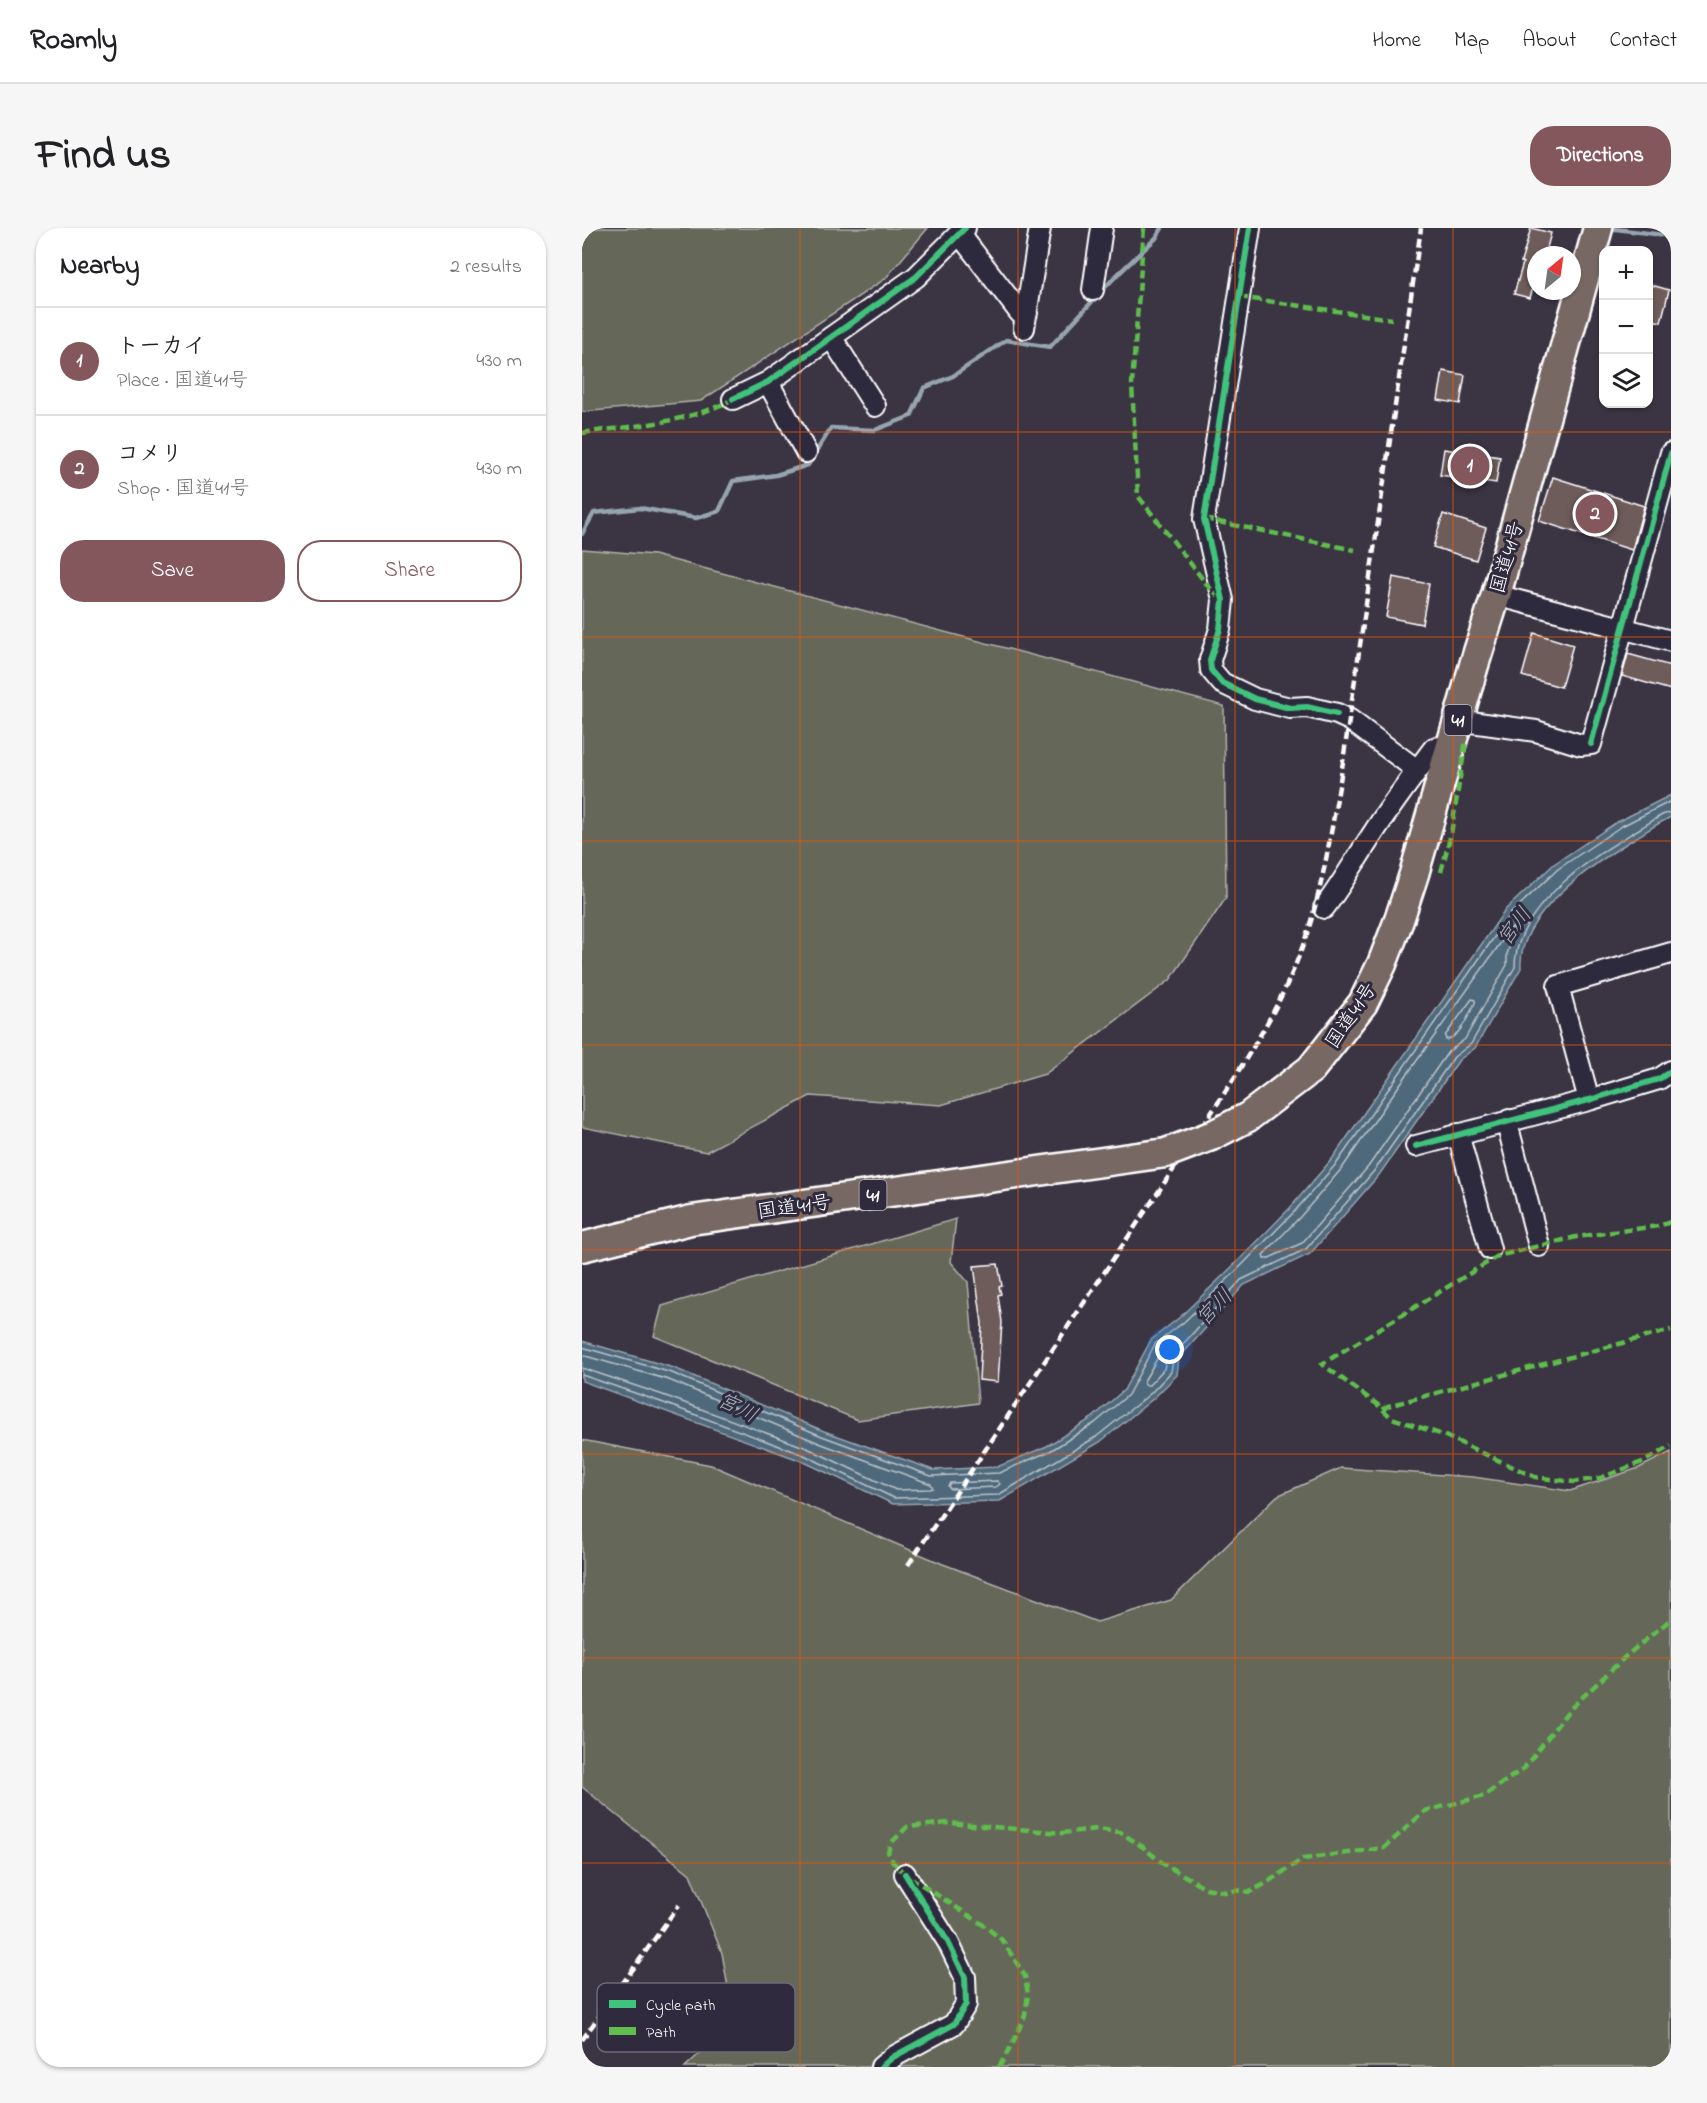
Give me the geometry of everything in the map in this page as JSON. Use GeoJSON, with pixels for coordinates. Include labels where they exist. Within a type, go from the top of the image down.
{"type":"FeatureCollection","features":[{"type":"Feature","properties":{"kind":"highway","name":"国道41号"},"geometry":{"type":"LineString","coordinates":[[582,1247],[691,1220],[1166,1153],[1211,1136],[1248,1118],[1311,1069],[1363,1003],[1400,920],[1496,595],[1597,232]]}},
{"type":"Feature","properties":{"kind":"street"},"geometry":{"type":"LineString","coordinates":[[964,230],[965,241],[1025,320],[1040,228]]}},
{"type":"Feature","properties":{"kind":"street"},"geometry":{"type":"LineString","coordinates":[[1093,290],[1102,228]]}},
{"type":"Feature","properties":{"kind":"street"},"geometry":{"type":"LineString","coordinates":[[1250,228],[1204,519],[1223,600],[1220,629],[1210,660],[1211,669],[1214,676],[1222,683],[1255,699],[1290,708],[1307,707],[1337,714],[1350,720],[1418,770]]}},
{"type":"Feature","properties":{"kind":"street"},"geometry":{"type":"LineString","coordinates":[[733,399],[768,382],[916,277],[964,230]]}},
{"type":"Feature","properties":{"kind":"street"},"geometry":{"type":"LineString","coordinates":[[831,337],[875,406]]}},
{"type":"Feature","properties":{"kind":"street"},"geometry":{"type":"LineString","coordinates":[[768,382],[806,452]]}},
{"type":"Feature","properties":{"kind":"street"},"geometry":{"type":"LineString","coordinates":[[1471,722],[1536,731],[1581,745],[1591,744],[1671,453]]}},
{"type":"Feature","properties":{"kind":"street"},"geometry":{"type":"LineString","coordinates":[[1496,595],[1671,641]]}},
{"type":"Feature","properties":{"kind":"street"},"geometry":{"type":"LineString","coordinates":[[1324,908],[1345,881],[1371,836],[1434,748],[1451,745]]}},
{"type":"Feature","properties":{"kind":"street"},"geometry":{"type":"LineString","coordinates":[[1589,1100],[1558,986],[1671,953]]}},
{"type":"Feature","properties":{"kind":"street"},"geometry":{"type":"LineString","coordinates":[[1416,1146],[1589,1100],[1659,1079],[1671,1071]]}},
{"type":"Feature","properties":{"kind":"street"},"geometry":{"type":"LineString","coordinates":[[1509,1120],[1509,1131],[1539,1246]]}},
{"type":"Feature","properties":{"kind":"street"},"geometry":{"type":"LineString","coordinates":[[1458,1134],[1490,1250]]}},
{"type":"Feature","properties":{"kind":"street"},"geometry":{"type":"LineString","coordinates":[[881,2067],[893,2057],[954,2024],[966,2004],[965,1977],[948,1942],[905,1874]]}},
{"type":"Feature","properties":{"kind":"green space"},"geometry":{"type":"Polygon","coordinates":[[[582,228],[928,228],[885,279],[701,401],[582,412],[582,228]]]}},
{"type":"Feature","properties":{"kind":"green space"},"geometry":{"type":"Polygon","coordinates":[[[582,549],[654,555],[1224,706],[1226,898],[1170,980],[1045,1074],[941,1105],[810,1096],[706,1152],[582,1127],[582,549]]]}},
{"type":"Feature","properties":{"kind":"green space"},"geometry":{"type":"Polygon","coordinates":[[[956,1219],[951,1262],[968,1282],[978,1403],[858,1420],[654,1336],[662,1306],[956,1219]]]}},
{"type":"Feature","properties":{"kind":"green space"},"geometry":{"type":"Polygon","coordinates":[[[582,1440],[711,1465],[943,1564],[1097,1622],[1171,1600],[1277,1496],[1341,1468],[1473,1477],[1570,1491],[1639,1468],[1671,1452],[1671,2067],[685,2067],[701,2052],[795,2052],[795,1983],[727,1983],[722,1953],[690,1874],[582,1787],[582,1440]]]}},
{"type":"Feature","properties":{"kind":"water","name":"宮川"},"geometry":{"type":"Polygon","coordinates":[[[1671,795],[1671,817],[1600,861],[1562,892],[1545,910],[1532,928],[1523,948],[1521,968],[1475,1048],[1459,1060],[1379,1175],[1310,1254],[1244,1285],[1179,1358],[1177,1375],[1154,1398],[1100,1442],[1000,1501],[893,1504],[802,1461],[582,1381],[582,1341],[674,1368],[824,1431],[933,1470],[997,1467],[1047,1446],[1092,1418],[1124,1390],[1151,1340],[1180,1317],[1236,1263],[1290,1208],[1332,1159],[1506,909],[1554,864],[1617,822],[1671,795]]]}},
{"type":"Feature","properties":{"kind":"building"},"geometry":{"type":"Polygon","coordinates":[[[1531,228],[1551,233],[1547,246],[1527,246],[1527,297],[1514,294],[1523,263],[1521,262],[1531,228]]]}},
{"type":"Feature","properties":{"kind":"building"},"geometry":{"type":"Polygon","coordinates":[[[1653,285],[1669,290],[1661,322],[1653,320],[1653,285]]]}},
{"type":"Feature","properties":{"kind":"building"},"geometry":{"type":"Polygon","coordinates":[[[1443,371],[1465,375],[1460,404],[1438,400],[1443,371]]]}},
{"type":"Feature","properties":{"kind":"building"},"geometry":{"type":"Polygon","coordinates":[[[1444,449],[1500,457],[1496,483],[1440,475],[1444,449]]]}},
{"type":"Feature","properties":{"kind":"building"},"geometry":{"type":"Polygon","coordinates":[[[1553,477],[1644,506],[1632,550],[1539,521],[1553,477]]]}},
{"type":"Feature","properties":{"kind":"building"},"geometry":{"type":"Polygon","coordinates":[[[1443,514],[1486,528],[1476,560],[1433,547],[1443,514]]]}},
{"type":"Feature","properties":{"kind":"building"},"geometry":{"type":"Polygon","coordinates":[[[1393,577],[1429,584],[1422,624],[1386,617],[1393,577]]]}},
{"type":"Feature","properties":{"kind":"building"},"geometry":{"type":"Polygon","coordinates":[[[1534,633],[1573,645],[1561,687],[1522,676],[1534,633]]]}},
{"type":"Feature","properties":{"kind":"building"},"geometry":{"type":"Polygon","coordinates":[[[1628,654],[1671,666],[1671,690],[1622,676],[1628,654]]]}},
{"type":"Feature","properties":{"kind":"building"},"geometry":{"type":"Polygon","coordinates":[[[998,1264],[1002,1286],[999,1287],[1001,1294],[998,1295],[1002,1322],[998,1382],[979,1380],[982,1323],[974,1266],[998,1264]]]}},
{"type":"Feature","properties":{"kind":"waterway"},"geometry":{"type":"LineString","coordinates":[[582,534],[594,513],[640,508],[696,518],[719,511],[733,481],[776,475],[808,465],[831,428],[875,430],[911,416],[924,388],[953,376],[1006,340],[1050,347],[1113,279],[1156,238],[1162,228]]}},
{"type":"Feature","properties":{"kind":"waterway"},"geometry":{"type":"LineString","coordinates":[[1608,228],[1671,236]]}},
{"type":"Feature","properties":{"kind":"railway"},"geometry":{"type":"LineString","coordinates":[[908,1565],[1222,1097],[1272,1014],[1297,961],[1319,893],[1329,846],[1421,228]]}},
{"type":"Feature","properties":{"kind":"railway"},"geometry":{"type":"LineString","coordinates":[[623,1983],[679,1905]]}},
{"type":"Feature","properties":{"kind":"railway"},"geometry":{"type":"LineString","coordinates":[[582,2040],[597,2019]]}},
{"type":"Feature","properties":{"kind":"marked path"},"geometry":{"type":"LineString","coordinates":[[1144,228],[1132,384],[1138,496],[1208,586],[1221,598]]}},
{"type":"Feature","properties":{"kind":"marked path"},"geometry":{"type":"LineString","coordinates":[[1239,297],[1392,319]]}},
{"type":"Feature","properties":{"kind":"marked path"},"geometry":{"type":"LineString","coordinates":[[582,433],[679,418],[716,407],[733,399]]}},
{"type":"Feature","properties":{"kind":"marked path"},"geometry":{"type":"LineString","coordinates":[[1204,519],[1355,550]]}},
{"type":"Feature","properties":{"kind":"marked path"},"geometry":{"type":"LineString","coordinates":[[1441,872],[1451,834],[1466,740]]}},
{"type":"Feature","properties":{"kind":"marked path"},"geometry":{"type":"LineString","coordinates":[[1671,1222],[1658,1226],[1576,1237],[1498,1256],[1322,1364],[1392,1418],[1443,1435],[1535,1477],[1574,1482],[1600,1478],[1645,1461],[1671,1446]]}},
{"type":"Feature","properties":{"kind":"marked path"},"geometry":{"type":"LineString","coordinates":[[1383,1409],[1671,1330]]}},
{"type":"Feature","properties":{"kind":"marked path"},"geometry":{"type":"LineString","coordinates":[[999,2067],[1025,2015],[1028,1995],[1025,1976],[1002,1940],[982,1924],[905,1874],[893,1862],[888,1852],[891,1843],[907,1827],[949,1823],[1062,1833],[1097,1829],[1120,1832],[1162,1863],[1206,1888],[1225,1892],[1244,1890],[1248,1893],[1303,1859],[1384,1848],[1425,1811],[1484,1796],[1524,1768],[1569,1710],[1626,1656],[1671,1619]]}},
{"type":"Feature","properties":{"kind":"cycle path"},"geometry":{"type":"LineString","coordinates":[[733,399],[768,382],[916,277],[965,228]]}},
{"type":"Feature","properties":{"kind":"cycle path"},"geometry":{"type":"LineString","coordinates":[[1250,228],[1204,519],[1223,600],[1220,629],[1210,660],[1211,670],[1222,683],[1255,699],[1290,708],[1307,707],[1337,714]]}},
{"type":"Feature","properties":{"kind":"cycle path"},"geometry":{"type":"LineString","coordinates":[[1591,744],[1671,453]]}},
{"type":"Feature","properties":{"kind":"cycle path"},"geometry":{"type":"LineString","coordinates":[[1416,1146],[1589,1100],[1659,1079],[1671,1071]]}},
{"type":"Feature","properties":{"kind":"cycle path"},"geometry":{"type":"LineString","coordinates":[[881,2067],[893,2057],[954,2024],[966,2004],[965,1977],[948,1942],[905,1874]]}},
{"type":"Feature","properties":{"kind":"place","name":"トーカイ"},"geometry":{"type":"Point","coordinates":[1470,466]}},
{"type":"Feature","properties":{"kind":"place","name":"コメリ"},"geometry":{"type":"Point","coordinates":[1595,514]}}]}
